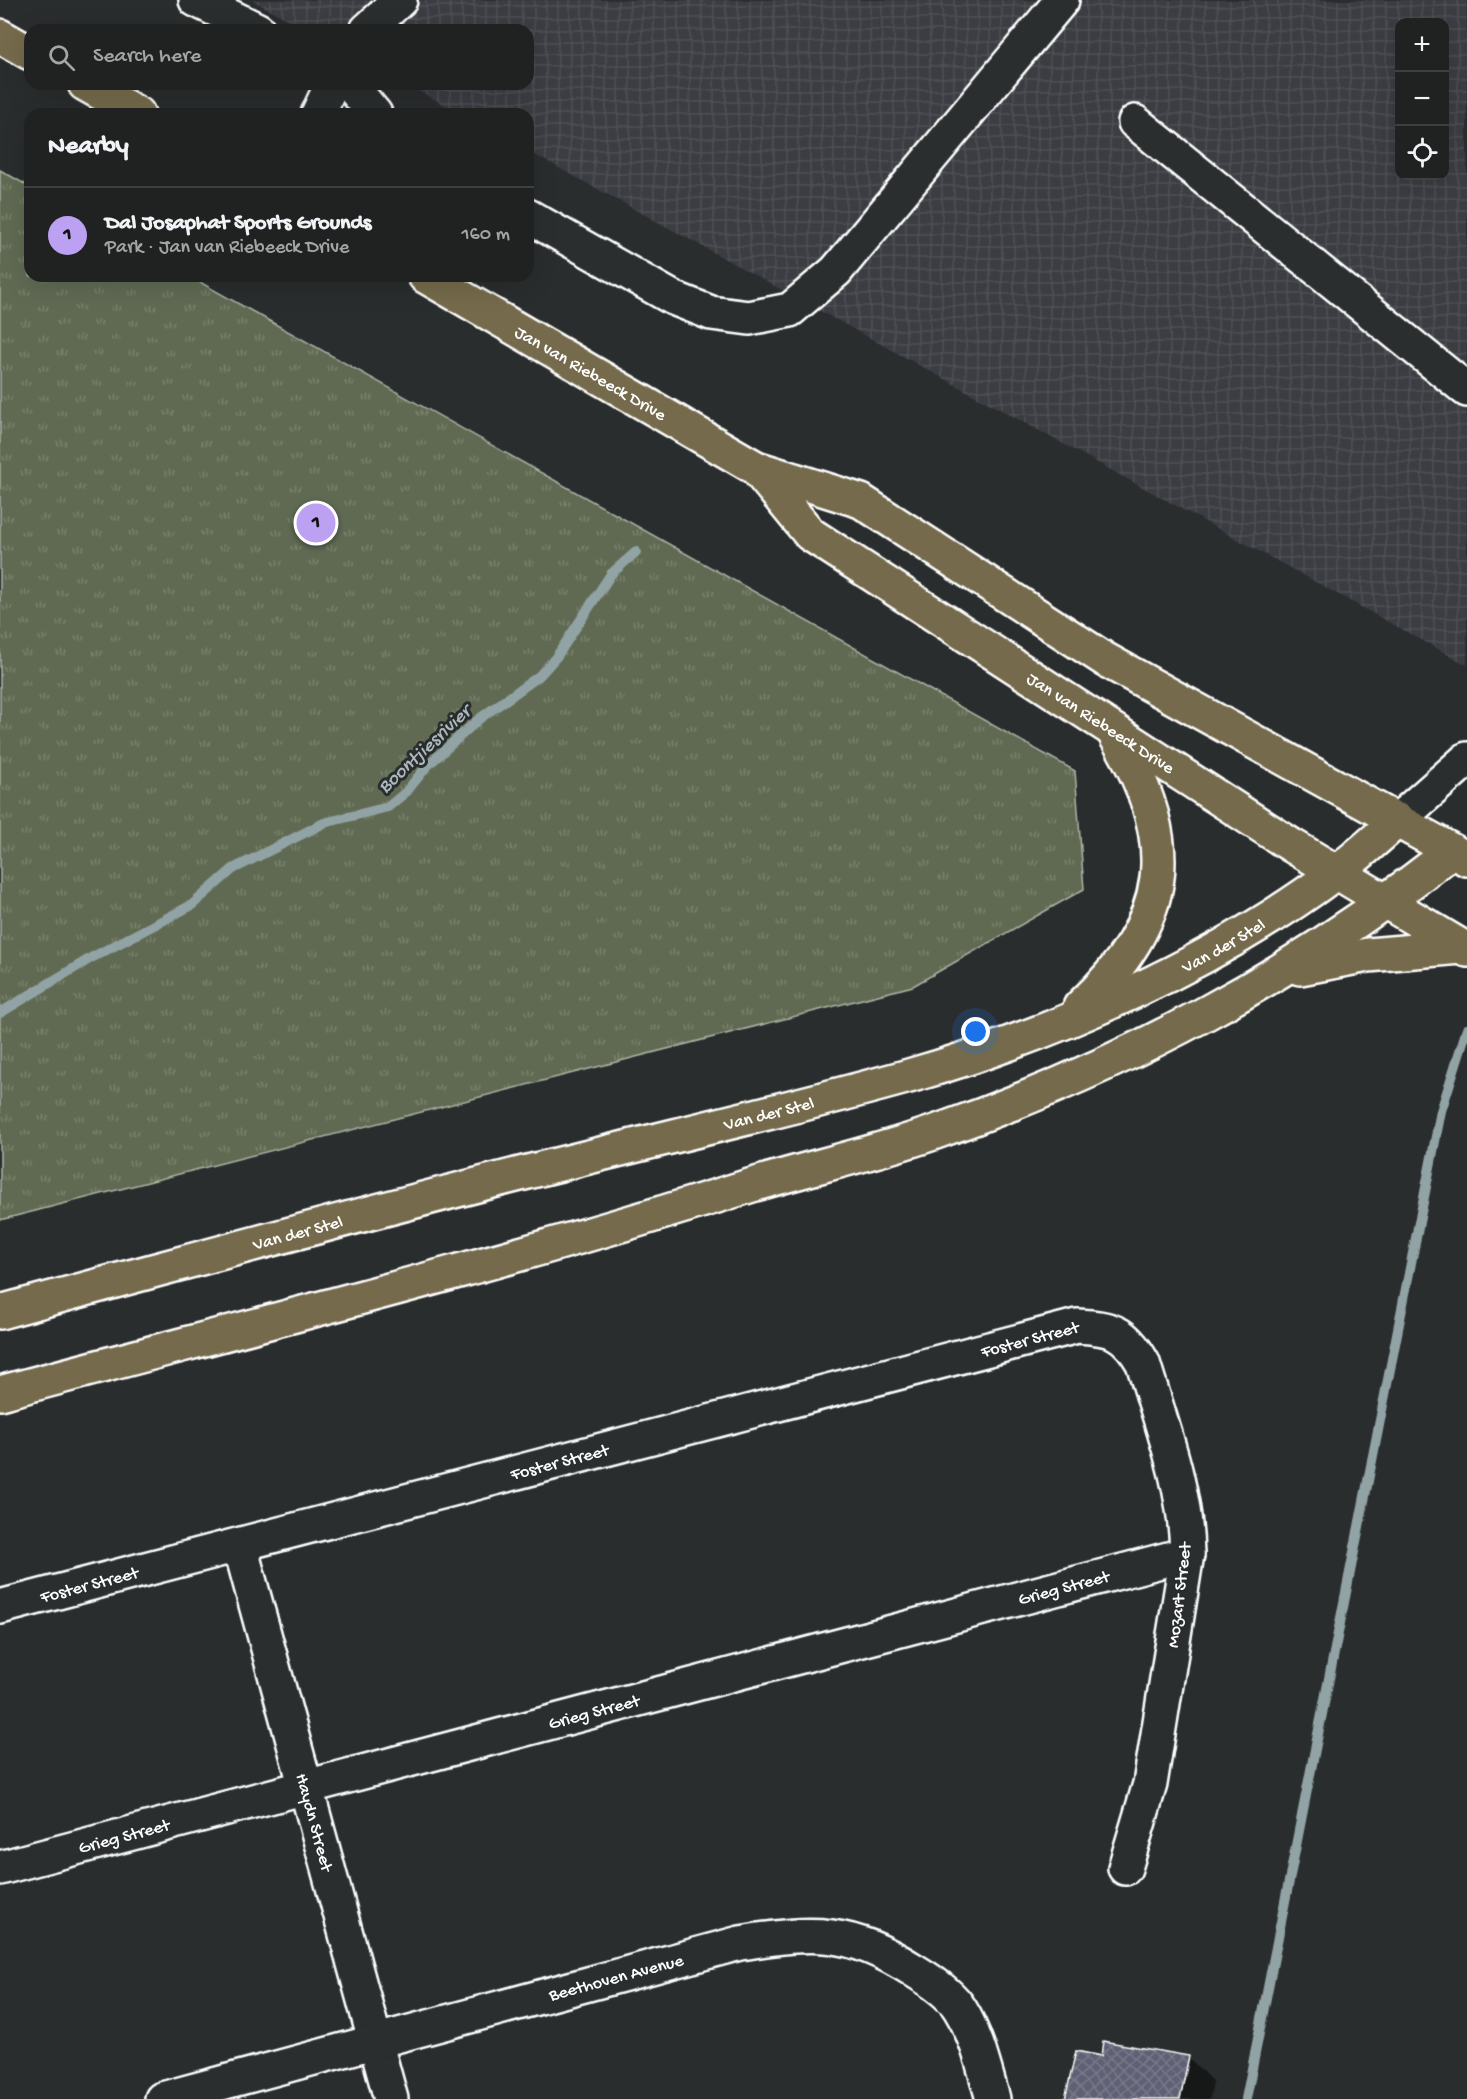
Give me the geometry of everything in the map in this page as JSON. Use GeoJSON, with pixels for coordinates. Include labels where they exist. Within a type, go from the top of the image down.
{"type":"FeatureCollection","features":[{"type":"Feature","properties":{"kind":"main road"},"geometry":{"type":"LineString","coordinates":[[0,36],[24,50]]}},
{"type":"Feature","properties":{"kind":"main road"},"geometry":{"type":"LineString","coordinates":[[96,90],[127,108]]}},
{"type":"Feature","properties":{"kind":"main road","name":"Jan van Riebeeck Drive"},"geometry":{"type":"LineString","coordinates":[[435,282],[756,468],[861,501],[1106,660],[1398,820],[1462,850]]}},
{"type":"Feature","properties":{"kind":"main road","name":"Jan van Riebeeck Drive"},"geometry":{"type":"LineString","coordinates":[[756,468],[810,534],[1113,732],[1335,873],[1464,948]]}},
{"type":"Feature","properties":{"kind":"main road"},"geometry":{"type":"LineString","coordinates":[[1066,1020],[1105,984],[1130,950],[1153,905],[1158,878],[1157,831],[1134,766],[1113,732]]}},
{"type":"Feature","properties":{"kind":"main road","name":"Van der Stel"},"geometry":{"type":"LineString","coordinates":[[0,1312],[404,1203],[910,1076],[1066,1020],[1159,978],[1231,941],[1335,873],[1398,820]]}},
{"type":"Feature","properties":{"kind":"main road"},"geometry":{"type":"LineString","coordinates":[[0,1393],[589,1237],[792,1173],[927,1135],[1035,1095],[1117,1060],[1190,1024],[1281,973],[1462,850]]}},
{"type":"Feature","properties":{"kind":"main road"},"geometry":{"type":"LineString","coordinates":[[1281,973],[1368,955],[1464,948]]}},
{"type":"Feature","properties":{"kind":"street"},"geometry":{"type":"LineString","coordinates":[[196,0],[246,24]]}},
{"type":"Feature","properties":{"kind":"street"},"geometry":{"type":"LineString","coordinates":[[374,24],[400,0]]}},
{"type":"Feature","properties":{"kind":"street"},"geometry":{"type":"LineString","coordinates":[[534,219],[673,298],[711,313],[749,318],[790,310],[836,271],[1062,0]]}},
{"type":"Feature","properties":{"kind":"street"},"geometry":{"type":"LineString","coordinates":[[321,108],[329,90]]}},
{"type":"Feature","properties":{"kind":"street"},"geometry":{"type":"LineString","coordinates":[[355,90],[370,108]]}},
{"type":"Feature","properties":{"kind":"street"},"geometry":{"type":"LineString","coordinates":[[1135,122],[1467,390]]}},
{"type":"Feature","properties":{"kind":"street","name":"Van der Stel"},"geometry":{"type":"LineString","coordinates":[[1398,820],[1467,759]]}},
{"type":"Feature","properties":{"kind":"street","name":"Foster Street"},"geometry":{"type":"LineString","coordinates":[[0,1607],[1077,1326],[1099,1327],[1118,1332]]}},
{"type":"Feature","properties":{"kind":"street","name":"Mozart Street"},"geometry":{"type":"LineString","coordinates":[[1118,1332],[1132,1345],[1147,1374],[1181,1492],[1186,1521],[1187,1554],[1150,1784],[1125,1868]]}},
{"type":"Feature","properties":{"kind":"street","name":"Haydn Street"},"geometry":{"type":"LineString","coordinates":[[240,1546],[378,2043],[391,2099]]}},
{"type":"Feature","properties":{"kind":"street","name":"Grieg Street"},"geometry":{"type":"LineString","coordinates":[[0,1868],[1187,1554]]}},
{"type":"Feature","properties":{"kind":"street","name":"Beethoven Avenue"},"geometry":{"type":"LineString","coordinates":[[162,2099],[378,2043],[741,1943],[799,1934],[842,1937],[885,1952],[929,1980],[959,2007],[977,2045],[993,2099]]}},
{"type":"Feature","properties":{"kind":"shaded area"},"geometry":{"type":"Polygon","coordinates":[[[252,0],[1467,0],[1467,665],[534,154],[534,108],[450,108],[417,90],[534,90],[534,24],[296,24],[252,0]]]}},
{"type":"Feature","properties":{"kind":"green space"},"geometry":{"type":"Polygon","coordinates":[[[0,170],[24,184],[24,282],[200,282],[1075,771],[1084,889],[913,986],[0,1220],[0,170]]]}},
{"type":"Feature","properties":{"kind":"building"},"geometry":{"type":"Polygon","coordinates":[[[1103,2041],[1189,2056],[1180,2099],[1065,2099],[1076,2051],[1101,2056],[1103,2041]]]}},
{"type":"Feature","properties":{"kind":"waterway","name":"Boontjiesrivier"},"geometry":{"type":"LineString","coordinates":[[0,1013],[91,958],[192,905],[233,869],[324,823],[388,807],[406,792],[427,766],[479,719],[539,676],[557,656],[611,574],[636,552]]}},
{"type":"Feature","properties":{"kind":"waterway"},"geometry":{"type":"LineString","coordinates":[[1246,2099],[1441,1111],[1467,1029]]}},
{"type":"Feature","properties":{"kind":"place","name":"Dal Josaphat Sports Grounds"},"geometry":{"type":"Point","coordinates":[316,523]}}]}
